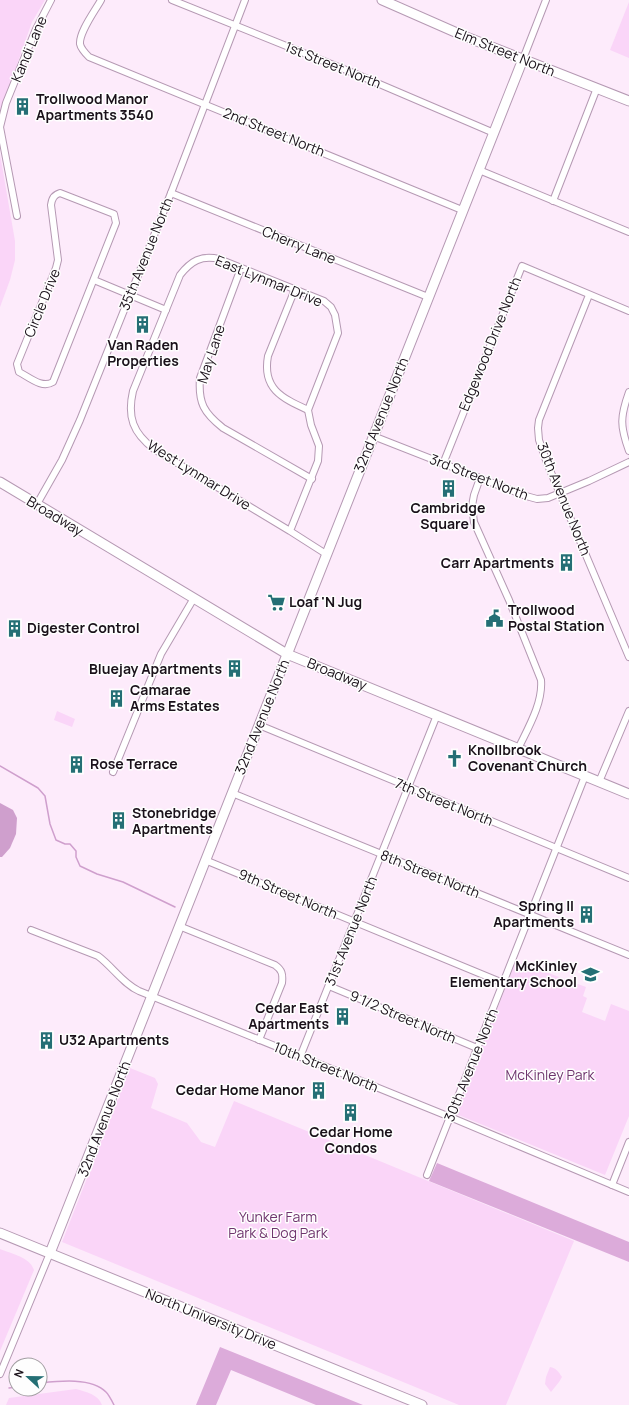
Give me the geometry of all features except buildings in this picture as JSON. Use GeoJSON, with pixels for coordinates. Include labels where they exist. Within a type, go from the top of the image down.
{"type":"FeatureCollection","features":[{"type":"Feature","properties":{"kind":"street","name":"Kandi Lane"},"geometry":{"type":"LineString","coordinates":[[17,216],[0,127],[6,103],[41,17],[51,0]]}},
{"type":"Feature","properties":{"kind":"street","name":"2nd Street North"},"geometry":{"type":"LineString","coordinates":[[101,0],[82,34],[80,43],[83,51],[89,57],[462,210]]}},
{"type":"Feature","properties":{"kind":"street","name":"1st Street North"},"geometry":{"type":"LineString","coordinates":[[172,0],[356,74],[494,133]]}},
{"type":"Feature","properties":{"kind":"street","name":"35th Avenue North"},"geometry":{"type":"LineString","coordinates":[[37,504],[62,460],[80,420],[171,193],[245,0]]}},
{"type":"Feature","properties":{"kind":"street","name":"Elm Street North"},"geometry":{"type":"LineString","coordinates":[[382,0],[464,36],[629,101]]}},
{"type":"Feature","properties":{"kind":"street"},"geometry":{"type":"LineString","coordinates":[[523,59],[546,0]]}},
{"type":"Feature","properties":{"kind":"street","name":"32nd Avenue North"},"geometry":{"type":"LineString","coordinates":[[0,1374],[50,1253],[523,59]]}},
{"type":"Feature","properties":{"kind":"street"},"geometry":{"type":"LineString","coordinates":[[552,201],[596,88]]}},
{"type":"Feature","properties":{"kind":"street"},"geometry":{"type":"LineString","coordinates":[[479,170],[629,232]]}},
{"type":"Feature","properties":{"kind":"street","name":"Circle Drive"},"geometry":{"type":"LineString","coordinates":[[60,192],[114,214],[116,218],[116,223],[94,280],[53,382],[49,385],[43,385],[20,372],[17,364],[58,260],[51,204],[55,195],[60,192]]}},
{"type":"Feature","properties":{"kind":"street","name":"Cherry Lane"},"geometry":{"type":"LineString","coordinates":[[171,193],[428,298]]}},
{"type":"Feature","properties":{"kind":"street","name":"East Lynmar Drive"},"geometry":{"type":"LineString","coordinates":[[166,310],[180,275],[186,267],[200,258],[210,257],[219,259],[324,301],[331,307],[335,315],[338,333],[308,410]]}},
{"type":"Feature","properties":{"kind":"street","name":"Edgewood Drive North"},"geometry":{"type":"LineString","coordinates":[[443,464],[522,266],[629,311]]}},
{"type":"Feature","properties":{"kind":"street","name":"May Lane"},"geometry":{"type":"LineString","coordinates":[[241,268],[200,378],[199,389],[203,407],[223,428],[312,479]]}},
{"type":"Feature","properties":{"kind":"street"},"geometry":{"type":"LineString","coordinates":[[94,280],[166,310]]}},
{"type":"Feature","properties":{"kind":"street"},"geometry":{"type":"LineString","coordinates":[[290,531],[312,479],[318,461],[319,446],[311,425],[308,410],[291,402],[273,388],[268,378],[266,368],[268,356],[295,289]]}},
{"type":"Feature","properties":{"kind":"street","name":"30th Avenue North"},"geometry":{"type":"LineString","coordinates":[[588,295],[543,408],[538,428],[539,440],[547,463],[629,657]]}},
{"type":"Feature","properties":{"kind":"street","name":"West Lynmar Drive"},"geometry":{"type":"LineString","coordinates":[[166,310],[133,391],[131,402],[133,424],[138,434],[144,442],[154,449],[326,554]]}},
{"type":"Feature","properties":{"kind":"street"},"geometry":{"type":"LineString","coordinates":[[629,392],[622,414],[624,435],[629,451]]}},
{"type":"Feature","properties":{"kind":"street","name":"3rd Street North"},"geometry":{"type":"LineString","coordinates":[[373,436],[537,499],[548,498],[590,481],[629,462]]}},
{"type":"Feature","properties":{"kind":"street"},"geometry":{"type":"LineString","coordinates":[[480,478],[472,506],[474,522],[509,600],[541,680],[542,690],[518,749]]}},
{"type":"Feature","properties":{"kind":"street","name":"Broadway"},"geometry":{"type":"LineString","coordinates":[[0,482],[287,654],[629,794]]}},
{"type":"Feature","properties":{"kind":"street"},"geometry":{"type":"LineString","coordinates":[[113,772],[161,654],[194,598]]}},
{"type":"Feature","properties":{"kind":"street"},"geometry":{"type":"LineString","coordinates":[[599,782],[629,711]]}},
{"type":"Feature","properties":{"kind":"street","name":"31st Avenue North"},"geometry":{"type":"LineString","coordinates":[[300,1057],[437,715]]}},
{"type":"Feature","properties":{"kind":"street","name":"7th Street North"},"geometry":{"type":"LineString","coordinates":[[259,725],[629,878]]}},
{"type":"Feature","properties":{"kind":"street","name":"30th Avenue North"},"geometry":{"type":"LineString","coordinates":[[427,1175],[585,776]]}},
{"type":"Feature","properties":{"kind":"street","name":"8th Street North"},"geometry":{"type":"LineString","coordinates":[[232,793],[629,955]]}},
{"type":"Feature","properties":{"kind":"street","name":"9th Street North"},"geometry":{"type":"LineString","coordinates":[[205,860],[503,983]]}},
{"type":"Feature","properties":{"kind":"street"},"geometry":{"type":"LineString","coordinates":[[179,926],[275,965],[281,970],[283,976],[282,983],[260,1040]]}},
{"type":"Feature","properties":{"kind":"street","name":"10th Street North"},"geometry":{"type":"LineString","coordinates":[[31,930],[98,956],[130,987],[450,1117],[629,1192]]}},
{"type":"Feature","properties":{"kind":"street","name":"9 1/2 Street North"},"geometry":{"type":"LineString","coordinates":[[329,986],[477,1048]]}},
{"type":"Feature","properties":{"kind":"street"},"geometry":{"type":"LineString","coordinates":[[612,1185],[629,1142]]}},
{"type":"Feature","properties":{"kind":"street","name":"North University Drive"},"geometry":{"type":"LineString","coordinates":[[0,1233],[422,1405]]}},
{"type":"Feature","properties":{"kind":"green space"},"geometry":{"type":"Polygon","coordinates":[[[0,0],[45,0],[32,22],[0,113],[0,0]]]}},
{"type":"Feature","properties":{"kind":"green space"},"geometry":{"type":"Polygon","coordinates":[[[629,2],[629,58],[610,50],[629,2]]]}},
{"type":"Feature","properties":{"kind":"green space"},"geometry":{"type":"Polygon","coordinates":[[[0,154],[15,241],[15,260],[10,280],[0,307],[0,154]]]}},
{"type":"Feature","properties":{"kind":"green space"},"geometry":{"type":"Polygon","coordinates":[[[57,711],[75,719],[72,727],[54,720],[57,711]]]}},
{"type":"Feature","properties":{"kind":"green space","name":"McKinley Park"},"geometry":{"type":"Polygon","coordinates":[[[516,961],[586,987],[583,996],[587,998],[582,1012],[605,1021],[611,1004],[629,1011],[629,1116],[605,1175],[456,1114],[516,961]]]}},
{"type":"Feature","properties":{"kind":"green space","name":"Yunker Farm Park & Dog Park"},"geometry":{"type":"Polygon","coordinates":[[[130,1068],[155,1078],[158,1084],[151,1108],[187,1123],[201,1142],[215,1147],[234,1101],[574,1241],[506,1405],[459,1405],[62,1242],[130,1068]]]}},
{"type":"Feature","properties":{"kind":"green space"},"geometry":{"type":"Polygon","coordinates":[[[0,1249],[25,1259],[34,1270],[0,1351],[0,1249]]]}},
{"type":"Feature","properties":{"kind":"green space"},"geometry":{"type":"Polygon","coordinates":[[[550,1367],[557,1370],[562,1377],[551,1392],[545,1384],[550,1367]]]}},
{"type":"Feature","properties":{"kind":"green space"},"geometry":{"type":"Polygon","coordinates":[[[76,1389],[88,1392],[95,1396],[102,1405],[6,1405],[9,1398],[48,1397],[48,1393],[76,1389]]]}},
{"type":"Feature","properties":{"kind":"shaded area"},"geometry":{"type":"Polygon","coordinates":[[[0,803],[13,810],[17,818],[16,834],[10,848],[2,857],[0,857],[0,803]]]}},
{"type":"Feature","properties":{"kind":"shaded area"},"geometry":{"type":"Polygon","coordinates":[[[437,1163],[629,1242],[629,1262],[429,1181],[437,1163]]]}},
{"type":"Feature","properties":{"kind":"shaded area"},"geometry":{"type":"Polygon","coordinates":[[[220,1347],[363,1405],[316,1405],[231,1370],[216,1405],[196,1405],[220,1347]]]}},
{"type":"Feature","properties":{"kind":"waterway"},"geometry":{"type":"LineString","coordinates":[[0,766],[38,788],[45,796],[50,824],[56,840],[65,844],[70,844],[76,851],[76,857],[80,866],[97,874],[123,882],[175,907]]}},
{"type":"Feature","properties":{"kind":"waterway"},"geometry":{"type":"LineString","coordinates":[[48,1382],[74,1381],[92,1384],[100,1387],[106,1392],[114,1405]]}},
{"type":"Feature","properties":{"kind":"place","name":"Trollwood Manor Apartments 3540"},"geometry":{"type":"Point","coordinates":[23,107]}},
{"type":"Feature","properties":{"kind":"place","name":"Van Raden Properties"},"geometry":{"type":"Point","coordinates":[143,325]}},
{"type":"Feature","properties":{"kind":"place","name":"Cambridge Square I"},"geometry":{"type":"Point","coordinates":[448,488]}},
{"type":"Feature","properties":{"kind":"place","name":"Carr Apartments"},"geometry":{"type":"Point","coordinates":[567,563]}},
{"type":"Feature","properties":{"kind":"place","name":"Loaf 'N Jug"},"geometry":{"type":"Point","coordinates":[276,602]}},
{"type":"Feature","properties":{"kind":"place","name":"Trollwood Postal Station"},"geometry":{"type":"Point","coordinates":[495,618]}},
{"type":"Feature","properties":{"kind":"place","name":"Digester Control"},"geometry":{"type":"Point","coordinates":[14,628]}},
{"type":"Feature","properties":{"kind":"place","name":"Bluejay Apartments"},"geometry":{"type":"Point","coordinates":[235,669]}},
{"type":"Feature","properties":{"kind":"place","name":"Camarae Arms Estates"},"geometry":{"type":"Point","coordinates":[117,698]}},
{"type":"Feature","properties":{"kind":"place","name":"Knollbrook Covenant Church"},"geometry":{"type":"Point","coordinates":[455,758]}},
{"type":"Feature","properties":{"kind":"place","name":"Rose Terrace"},"geometry":{"type":"Point","coordinates":[77,764]}},
{"type":"Feature","properties":{"kind":"place","name":"Stonebridge Apartments"},"geometry":{"type":"Point","coordinates":[119,821]}},
{"type":"Feature","properties":{"kind":"place","name":"Spring II Apartments"},"geometry":{"type":"Point","coordinates":[587,914]}},
{"type":"Feature","properties":{"kind":"place","name":"McKinley Elementary School"},"geometry":{"type":"Point","coordinates":[590,974]}},
{"type":"Feature","properties":{"kind":"place","name":"Cedar East Apartments"},"geometry":{"type":"Point","coordinates":[342,1016]}},
{"type":"Feature","properties":{"kind":"place","name":"U32 Apartments"},"geometry":{"type":"Point","coordinates":[46,1040]}},
{"type":"Feature","properties":{"kind":"place","name":"Cedar Home Manor"},"geometry":{"type":"Point","coordinates":[318,1090]}},
{"type":"Feature","properties":{"kind":"place","name":"Cedar Home Condos"},"geometry":{"type":"Point","coordinates":[351,1112]}}]}
